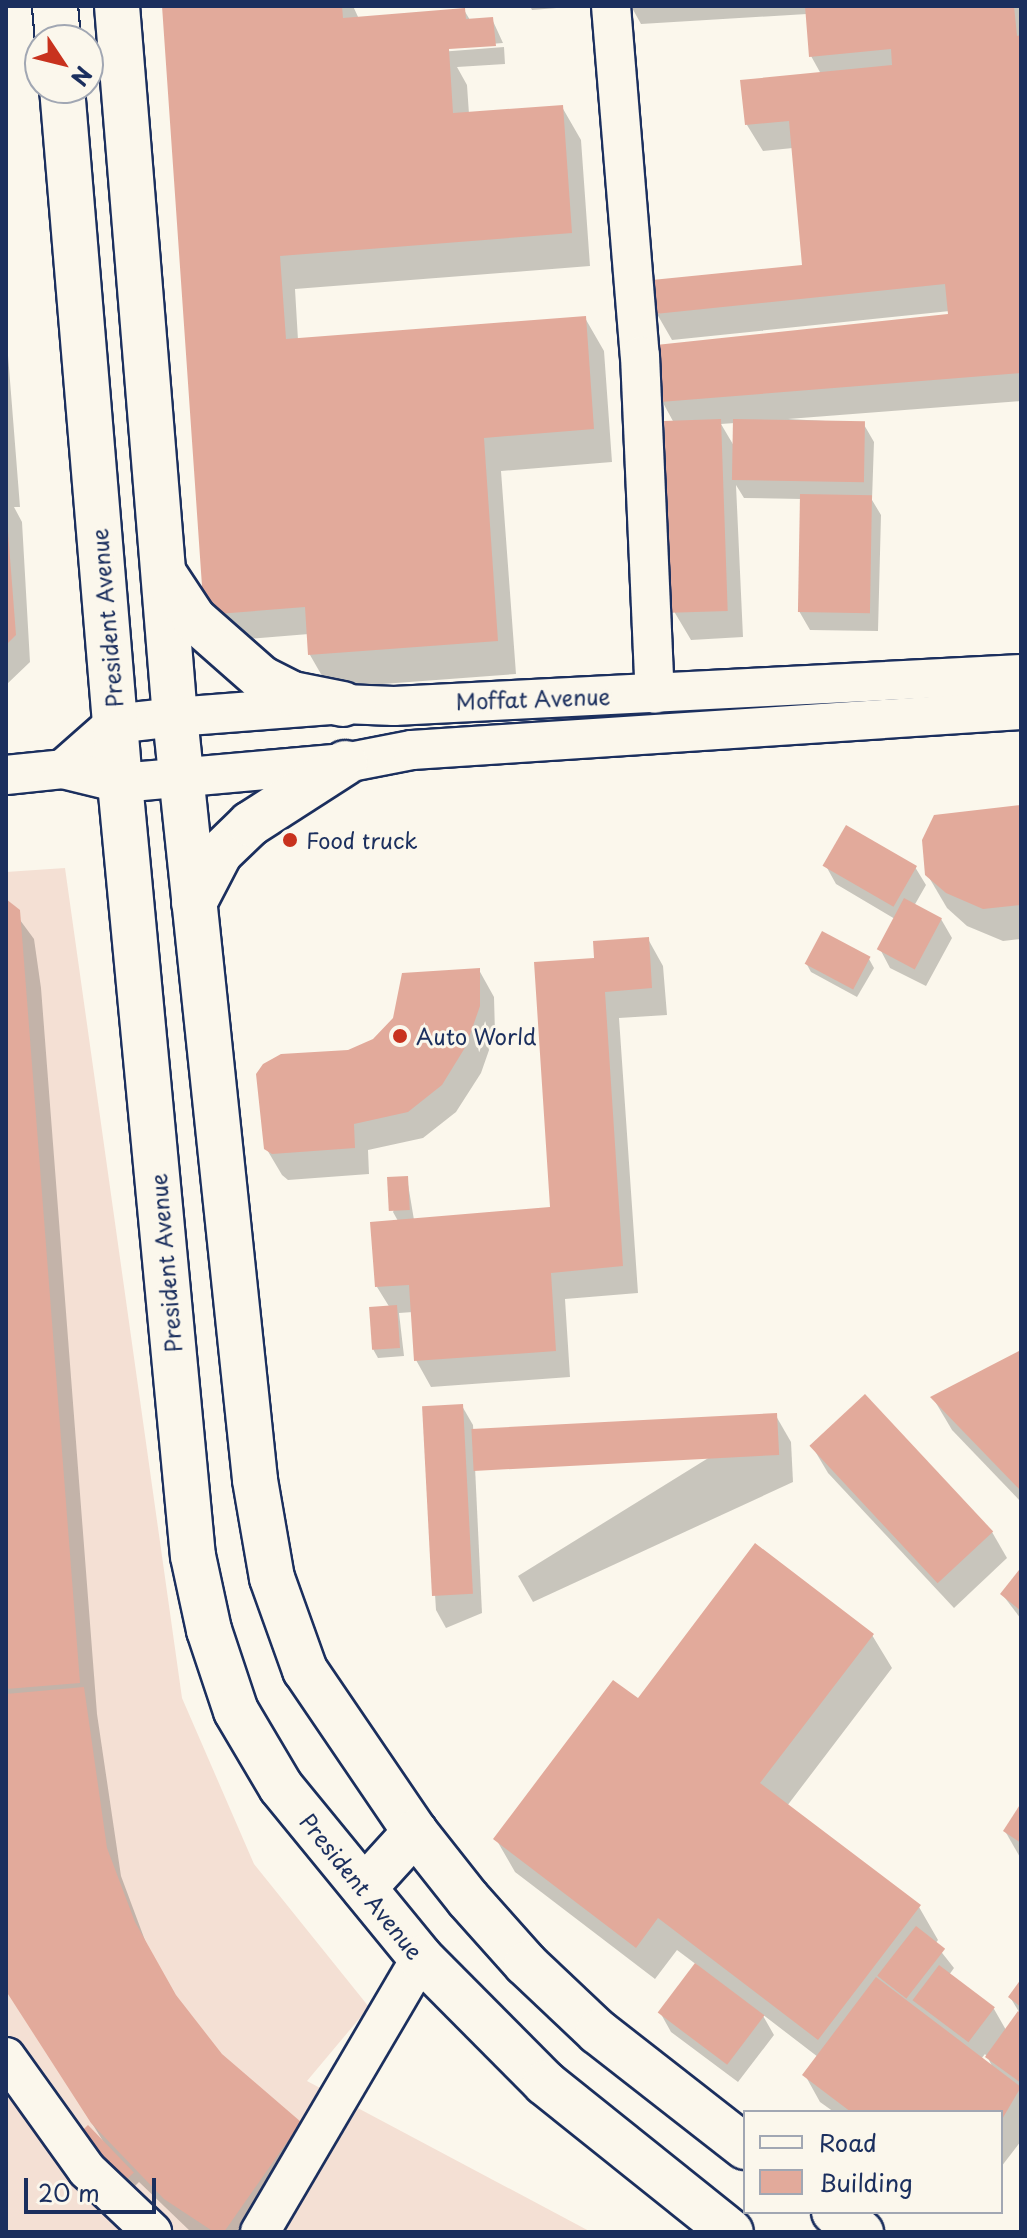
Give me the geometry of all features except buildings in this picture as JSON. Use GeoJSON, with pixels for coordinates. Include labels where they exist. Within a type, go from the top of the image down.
{"type":"FeatureCollection","features":[{"type":"Feature","properties":{"kind":"main road"},"geometry":{"type":"LineString","coordinates":[[117,6],[175,717],[185,776],[194,903],[255,1480],[272,1578],[305,1670],[415,1832],[526,1964],[598,2032],[743,2145]]}},
{"type":"Feature","properties":{"kind":"main road","name":"President Avenue"},"geometry":{"type":"LineString","coordinates":[[63,104],[114,724],[157,1182],[193,1556],[209,1630],[236,1711],[274,1774],[421,1958],[545,2083],[731,2232]]}},
{"type":"Feature","properties":{"kind":"main road"},"geometry":{"type":"LineString","coordinates":[[163,573],[194,619],[261,678],[293,694],[343,704]]}},
{"type":"Feature","properties":{"kind":"main road"},"geometry":{"type":"LineString","coordinates":[[194,903],[220,853],[250,824],[345,763]]}},
{"type":"Feature","properties":{"kind":"main road"},"geometry":{"type":"LineString","coordinates":[[157,1182],[225,1178]]}},
{"type":"Feature","properties":{"kind":"main road"},"geometry":{"type":"LineString","coordinates":[[364,1888],[415,1832]]}},
{"type":"Feature","properties":{"kind":"main road"},"geometry":{"type":"LineString","coordinates":[[837,2214],[861,2232]]}},
{"type":"Feature","properties":{"kind":"street"},"geometry":{"type":"LineString","coordinates":[[611,6],[640,356],[655,694]]}},
{"type":"Feature","properties":{"kind":"street","name":"Moffat Avenue"},"geometry":{"type":"LineString","coordinates":[[114,724],[343,704],[655,694],[1021,674]]}},
{"type":"Feature","properties":{"kind":"street","name":"Moffat Avenue"},"geometry":{"type":"LineString","coordinates":[[6,775],[63,769],[120,783],[345,763],[412,750],[649,731],[1021,710]]}},
{"type":"Feature","properties":{"kind":"street"},"geometry":{"type":"LineString","coordinates":[[63,769],[114,724]]}},
{"type":"Feature","properties":{"kind":"street"},"geometry":{"type":"LineString","coordinates":[[260,2232],[421,1958]]}},
{"type":"Feature","properties":{"kind":"street"},"geometry":{"type":"LineString","coordinates":[[6,2057],[87,2170],[152,2232]]}},
{"type":"Feature","properties":{"kind":"shaded area"},"geometry":{"type":"Polygon","coordinates":[[[65,868],[182,1698],[254,1864],[369,2007],[307,2081],[591,2232],[6,2232],[6,872],[65,868]]]}},
{"type":"Feature","properties":{"kind":"place","name":"Food truck"},"geometry":{"type":"Point","coordinates":[290,840]}},
{"type":"Feature","properties":{"kind":"place","name":"Auto World"},"geometry":{"type":"Point","coordinates":[400,1036]}}]}
